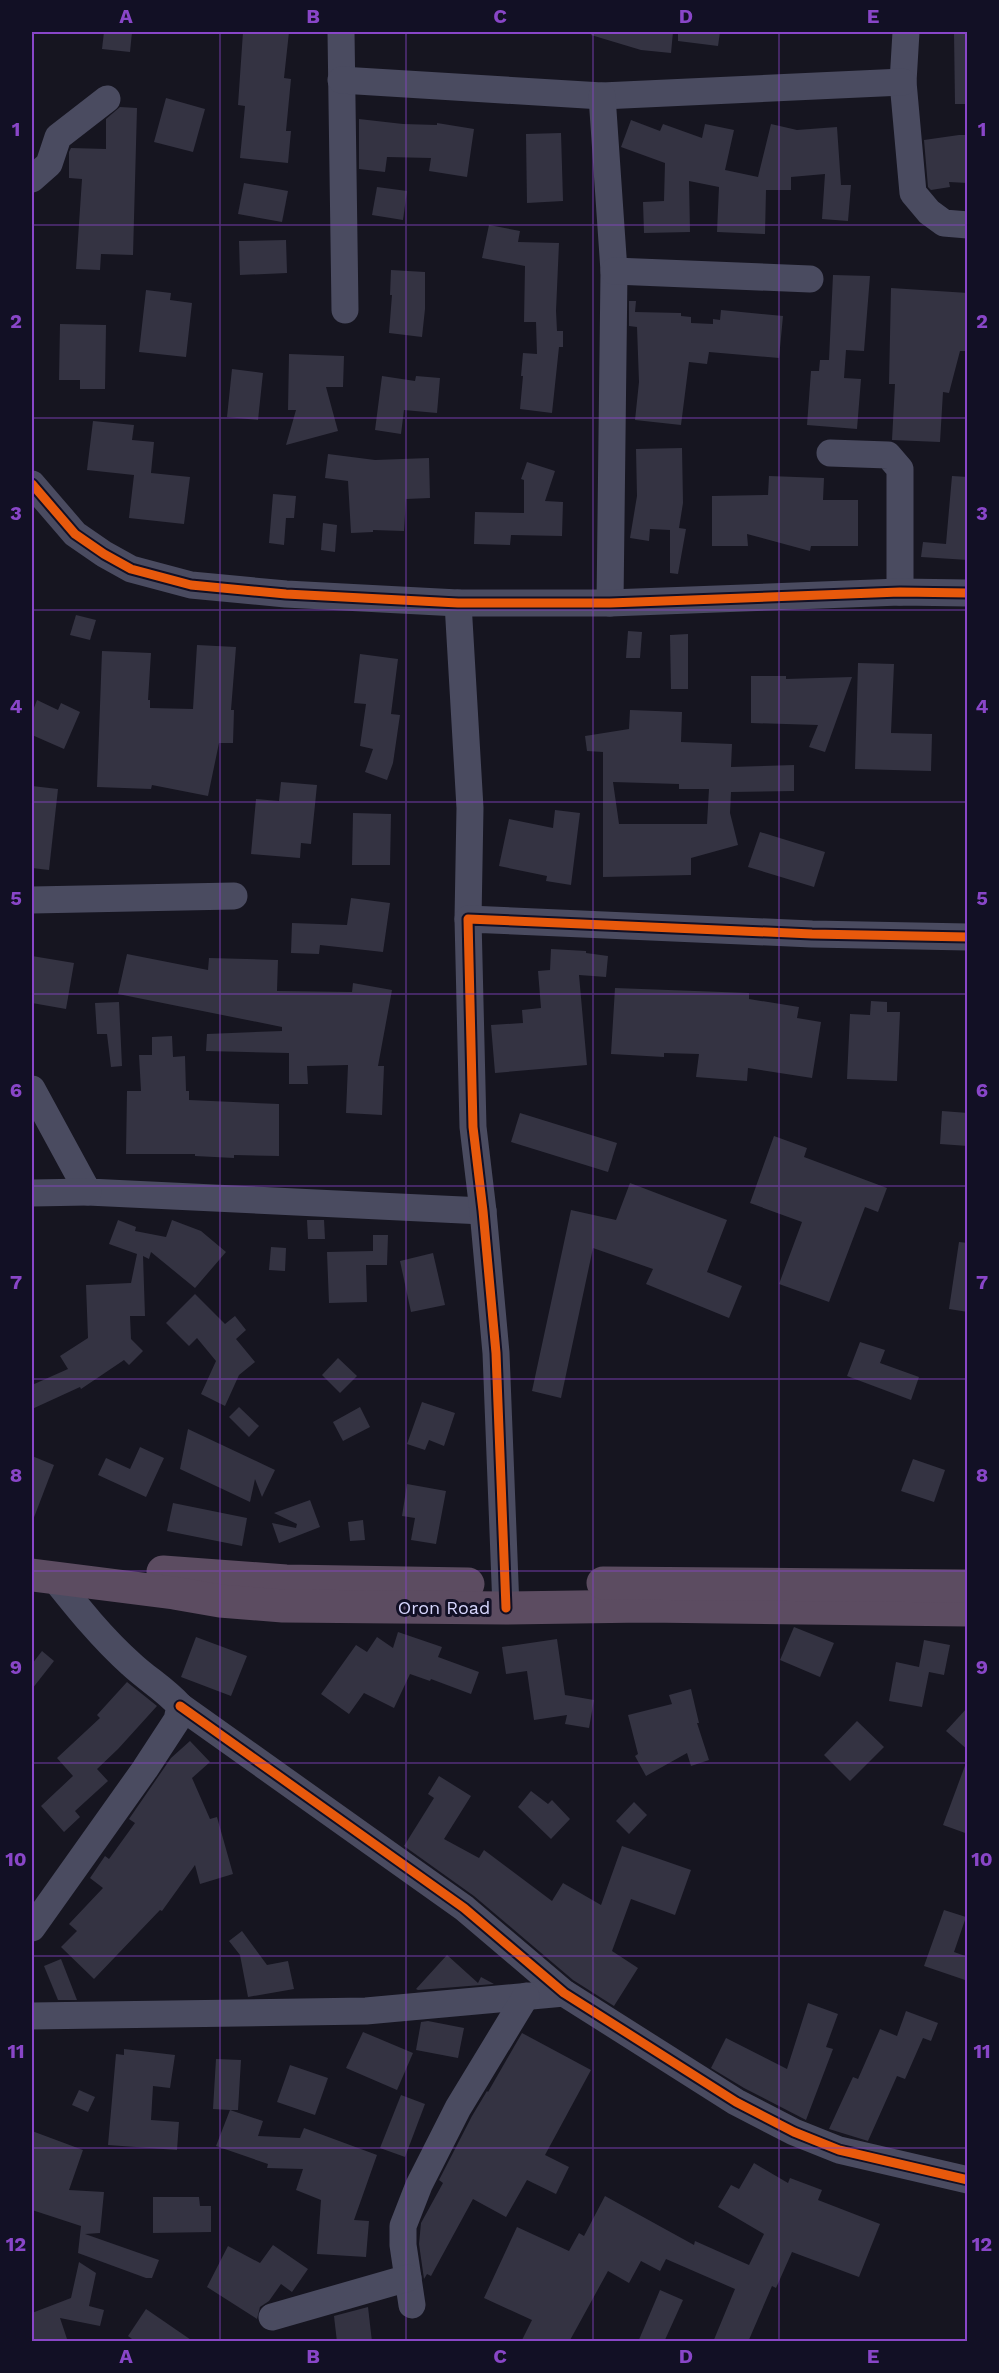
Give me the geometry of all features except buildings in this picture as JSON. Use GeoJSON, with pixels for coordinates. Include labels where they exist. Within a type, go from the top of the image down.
{"type":"FeatureCollection","features":[{"type":"Feature","properties":{"kind":"highway","name":"Oron Road"},"geometry":{"type":"LineString","coordinates":[[32,1552],[181,1574],[645,1606],[968,1610]]}},
{"type":"Feature","properties":{"kind":"highway","name":"Oron Road"},"geometry":{"type":"LineString","coordinates":[[43,1576],[220,1601],[283,1606],[506,1596],[646,1582],[968,1586]]}},
{"type":"Feature","properties":{"kind":"street"},"geometry":{"type":"LineString","coordinates":[[341,32],[345,310]]}},
{"type":"Feature","properties":{"kind":"street"},"geometry":{"type":"LineString","coordinates":[[906,32],[903,82],[913,193],[929,212],[944,223],[968,225]]}},
{"type":"Feature","properties":{"kind":"street"},"geometry":{"type":"LineString","coordinates":[[341,80],[602,96],[903,82]]}},
{"type":"Feature","properties":{"kind":"street"},"geometry":{"type":"LineString","coordinates":[[602,96],[614,271],[610,603]]}},
{"type":"Feature","properties":{"kind":"street"},"geometry":{"type":"LineString","coordinates":[[32,179],[49,164],[58,136],[107,99]]}},
{"type":"Feature","properties":{"kind":"street"},"geometry":{"type":"LineString","coordinates":[[614,271],[810,279]]}},
{"type":"Feature","properties":{"kind":"street"},"geometry":{"type":"LineString","coordinates":[[830,453],[888,455],[900,469],[900,592]]}},
{"type":"Feature","properties":{"kind":"street"},"geometry":{"type":"LineString","coordinates":[[32,484],[75,534],[104,554],[131,569],[191,585],[286,594],[458,603],[610,603],[900,592],[968,594]]}},
{"type":"Feature","properties":{"kind":"street"},"geometry":{"type":"LineString","coordinates":[[458,603],[470,808],[468,919],[473,1127],[496,1353],[506,1596]]}},
{"type":"Feature","properties":{"kind":"street"},"geometry":{"type":"LineString","coordinates":[[32,900],[234,896]]}},
{"type":"Feature","properties":{"kind":"street"},"geometry":{"type":"LineString","coordinates":[[468,919],[812,934],[968,937]]}},
{"type":"Feature","properties":{"kind":"street"},"geometry":{"type":"LineString","coordinates":[[32,1089],[88,1192]]}},
{"type":"Feature","properties":{"kind":"street"},"geometry":{"type":"LineString","coordinates":[[32,1193],[88,1192],[483,1211]]}},
{"type":"Feature","properties":{"kind":"street"},"geometry":{"type":"LineString","coordinates":[[43,1576],[132,1665],[170,1694],[180,1706],[464,1908],[564,1993],[736,2102],[794,2132],[839,2150],[968,2180]]}},
{"type":"Feature","properties":{"kind":"street"},"geometry":{"type":"LineString","coordinates":[[32,1928],[145,1769],[177,1720],[180,1706]]}},
{"type":"Feature","properties":{"kind":"street"},"geometry":{"type":"LineString","coordinates":[[32,2016],[366,2011],[564,1993]]}},
{"type":"Feature","properties":{"kind":"street"},"geometry":{"type":"LineString","coordinates":[[412,2305],[403,2245],[404,2226],[419,2185],[458,2108],[526,1996]]}},
{"type":"Feature","properties":{"kind":"street"},"geometry":{"type":"LineString","coordinates":[[272,2317],[408,2278]]}},
{"type":"Feature","properties":{"kind":"cycle path"},"geometry":{"type":"LineString","coordinates":[[32,484],[75,534],[104,554],[131,569],[191,585],[286,594],[458,603],[610,603],[900,592],[968,593]]}},
{"type":"Feature","properties":{"kind":"cycle path"},"geometry":{"type":"LineString","coordinates":[[506,1608],[496,1353],[473,1127],[468,919],[812,934],[968,937]]}},
{"type":"Feature","properties":{"kind":"cycle path"},"geometry":{"type":"LineString","coordinates":[[180,1706],[464,1908],[564,1993],[736,2102],[794,2132],[839,2150],[968,2180]]}}]}
